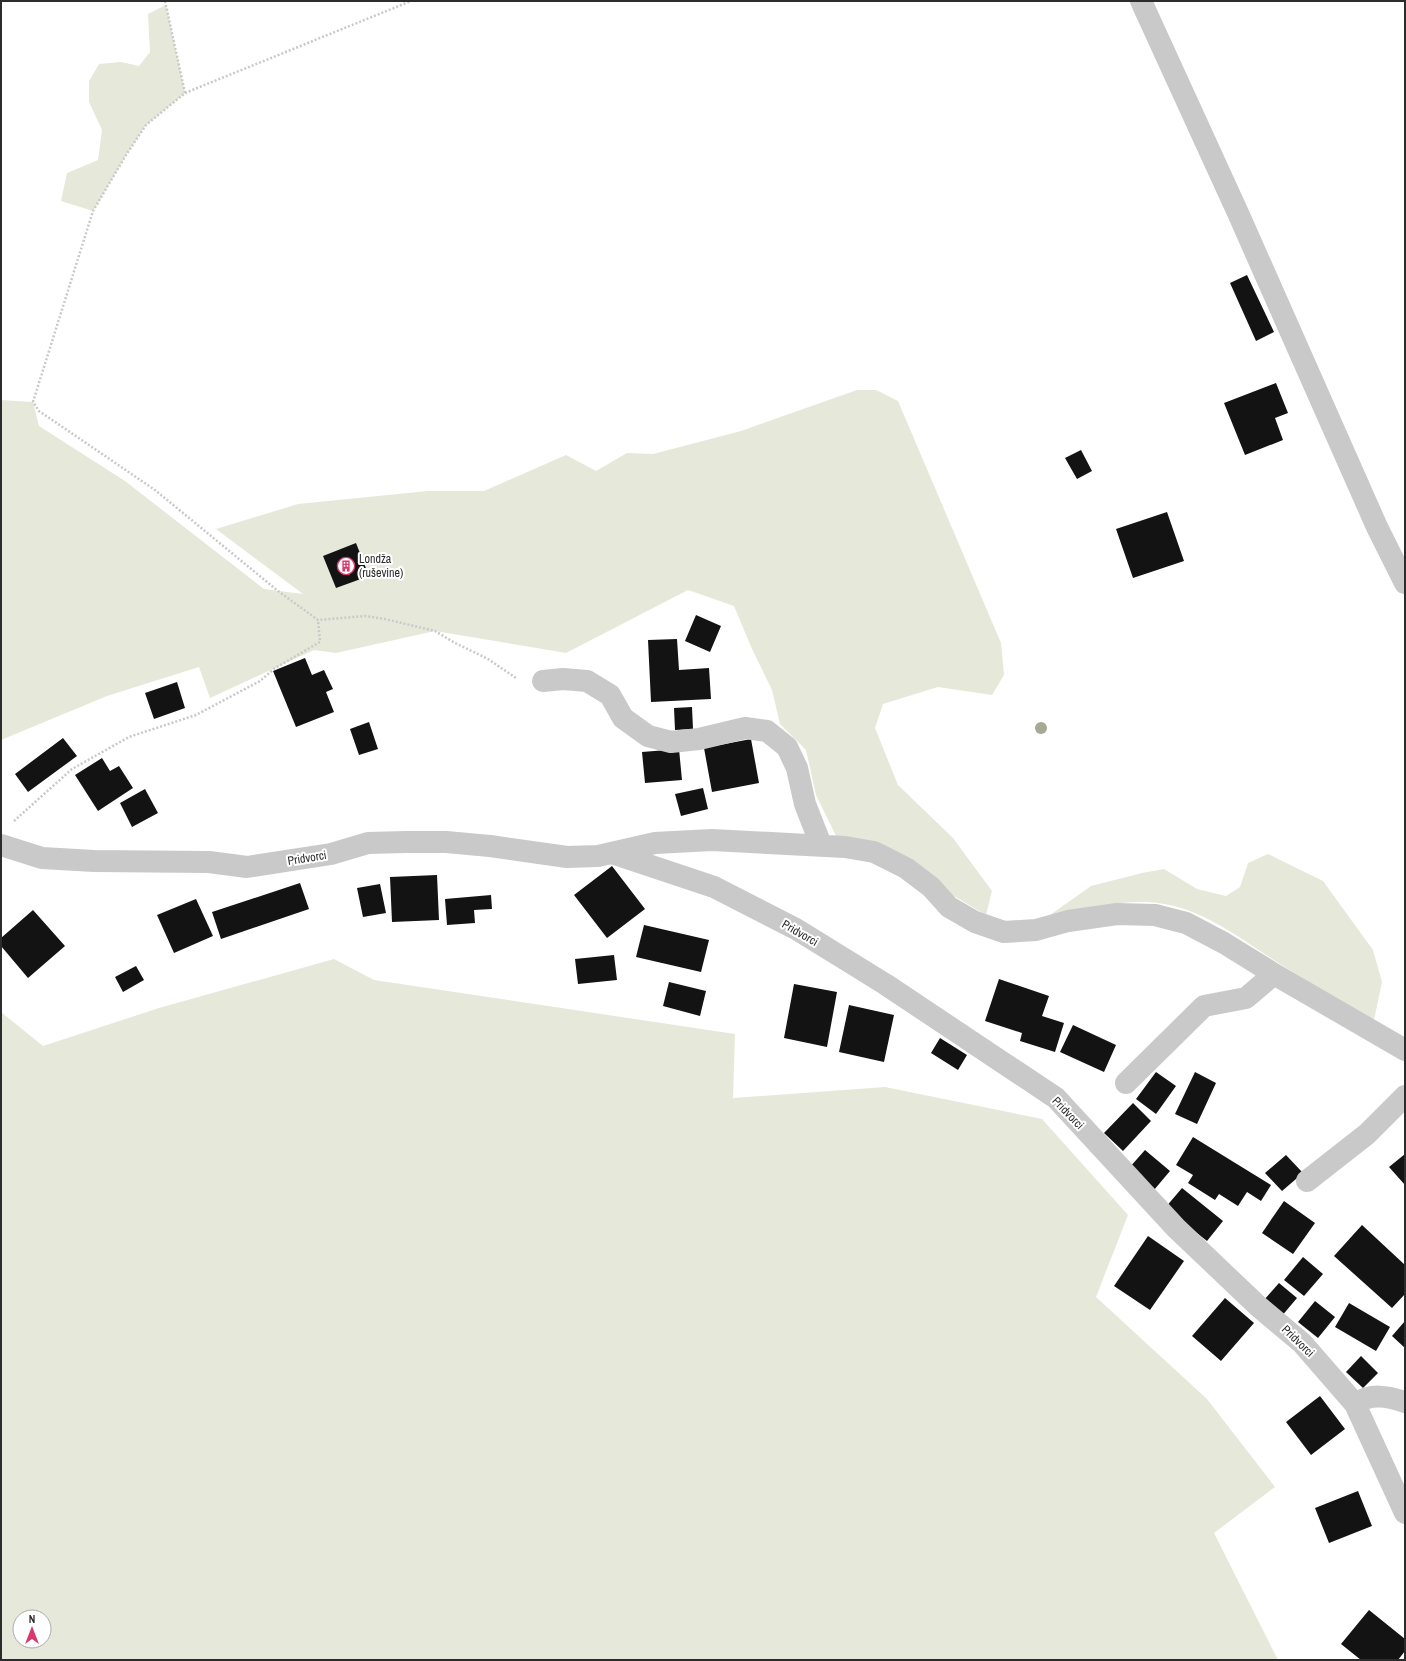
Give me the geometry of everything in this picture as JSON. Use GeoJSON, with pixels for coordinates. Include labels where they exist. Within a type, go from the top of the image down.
{"type":"FeatureCollection","features":[{"type":"Feature","properties":{"kind":"street"},"geometry":{"type":"LineString","coordinates":[[1140,1],[1238,213],[1377,527],[1405,583]]}},
{"type":"Feature","properties":{"kind":"street"},"geometry":{"type":"LineString","coordinates":[[543,681],[563,679],[587,681],[610,695],[624,718],[648,736],[671,742],[699,739],[745,728],[767,731],[787,747],[797,768],[805,804],[821,845]]}},
{"type":"Feature","properties":{"kind":"street","name":"Pridvorci"},"geometry":{"type":"LineString","coordinates":[[1,845],[42,858],[94,861],[209,862],[247,867],[331,854],[368,843],[446,842],[490,846],[568,857],[598,856],[655,843],[712,840],[845,847],[874,852],[906,868],[930,887],[949,907],[975,922],[1004,932],[1036,930],[1068,921],[1117,914],[1155,915],[1186,923],[1224,943],[1274,974],[1405,1050]]}},
{"type":"Feature","properties":{"kind":"street","name":"Pridvorci"},"geometry":{"type":"LineString","coordinates":[[612,853],[714,887],[796,929],[892,988],[1056,1098],[1176,1228],[1258,1306],[1302,1343],[1355,1404],[1405,1513]]}},
{"type":"Feature","properties":{"kind":"street"},"geometry":{"type":"LineString","coordinates":[[1126,1083],[1204,1006],[1246,998],[1274,974]]}},
{"type":"Feature","properties":{"kind":"street"},"geometry":{"type":"LineString","coordinates":[[1307,1181],[1367,1134],[1405,1096]]}},
{"type":"Feature","properties":{"kind":"street"},"geometry":{"type":"LineString","coordinates":[[1355,1404],[1363,1399],[1378,1396],[1394,1398],[1405,1402]]}},
{"type":"Feature","properties":{"kind":"path"},"geometry":{"type":"LineString","coordinates":[[165,1],[185,93]]}},
{"type":"Feature","properties":{"kind":"path"},"geometry":{"type":"LineString","coordinates":[[411,1],[185,93],[146,126],[126,155],[93,211],[34,402],[39,411],[155,490],[278,591],[318,620],[365,616],[385,619],[435,631],[488,659],[517,678],[543,681]]}},
{"type":"Feature","properties":{"kind":"path"},"geometry":{"type":"LineString","coordinates":[[12,823],[72,768],[129,737],[196,715],[260,681],[275,668],[320,642],[318,620]]}},
{"type":"Feature","properties":{"kind":"shaded area"},"geometry":{"type":"Polygon","coordinates":[[[166,5],[185,93],[146,125],[126,155],[93,211],[61,201],[67,173],[98,160],[102,130],[89,102],[89,81],[99,64],[121,62],[139,66],[150,52],[148,14],[166,5]]]}},
{"type":"Feature","properties":{"kind":"shaded area"},"geometry":{"type":"Polygon","coordinates":[[[857,390],[876,390],[898,401],[1001,643],[1004,675],[992,695],[938,687],[883,704],[875,728],[898,785],[953,838],[992,891],[986,915],[944,890],[911,858],[879,844],[836,836],[816,795],[806,750],[780,724],[772,690],[752,649],[734,606],[688,590],[566,653],[435,631],[336,653],[314,650],[210,698],[199,667],[107,696],[1,740],[1,400],[33,402],[39,426],[125,481],[264,589],[303,594],[216,529],[298,504],[428,491],[484,491],[566,455],[596,471],[627,453],[653,454],[741,431],[857,390]]]}},
{"type":"Feature","properties":{"kind":"shaded area"},"geometry":{"type":"Polygon","coordinates":[[[1268,854],[1323,881],[1373,950],[1382,982],[1374,1020],[1303,978],[1224,928],[1187,910],[1167,904],[1135,902],[1098,906],[1050,915],[1091,886],[1164,869],[1197,889],[1226,896],[1240,887],[1248,863],[1268,854]]]}},
{"type":"Feature","properties":{"kind":"shaded area"},"geometry":{"type":"Polygon","coordinates":[[[334,959],[374,980],[735,1034],[733,1098],[885,1087],[1042,1119],[1128,1215],[1096,1297],[1207,1399],[1275,1487],[1214,1533],[1278,1660],[1,1660],[1,1012],[43,1046],[159,1008],[334,959]]]}},
{"type":"Feature","properties":{"kind":"building"},"geometry":{"type":"Polygon","coordinates":[[[1247,275],[1274,332],[1256,341],[1230,283],[1247,275]]]}},
{"type":"Feature","properties":{"kind":"building"},"geometry":{"type":"Polygon","coordinates":[[[1276,383],[1288,413],[1275,418],[1283,440],[1245,455],[1224,403],[1276,383]]]}},
{"type":"Feature","properties":{"kind":"building"},"geometry":{"type":"Polygon","coordinates":[[[1081,450],[1092,471],[1077,479],[1065,458],[1081,450]]]}},
{"type":"Feature","properties":{"kind":"building"},"geometry":{"type":"Polygon","coordinates":[[[1167,512],[1184,561],[1133,578],[1116,529],[1167,512]]]}},
{"type":"Feature","properties":{"kind":"building","name":"Londža (ruševine)"},"geometry":{"type":"Polygon","coordinates":[[[356,543],[369,576],[336,588],[323,556],[356,543]]]}},
{"type":"Feature","properties":{"kind":"building"},"geometry":{"type":"Polygon","coordinates":[[[696,615],[721,626],[710,652],[685,641],[696,615]]]}},
{"type":"Feature","properties":{"kind":"building"},"geometry":{"type":"Polygon","coordinates":[[[677,639],[679,670],[709,668],[711,699],[651,702],[648,640],[677,639]]]}},
{"type":"Feature","properties":{"kind":"building"},"geometry":{"type":"Polygon","coordinates":[[[305,658],[312,675],[324,670],[333,689],[326,692],[334,712],[296,727],[273,671],[305,658]]]}},
{"type":"Feature","properties":{"kind":"building"},"geometry":{"type":"Polygon","coordinates":[[[177,682],[185,708],[154,719],[145,693],[177,682]]]}},
{"type":"Feature","properties":{"kind":"building"},"geometry":{"type":"Polygon","coordinates":[[[692,707],[693,729],[675,730],[674,708],[692,707]]]}},
{"type":"Feature","properties":{"kind":"building"},"geometry":{"type":"Polygon","coordinates":[[[369,722],[378,749],[359,755],[350,729],[369,722]]]}},
{"type":"Feature","properties":{"kind":"building"},"geometry":{"type":"Polygon","coordinates":[[[63,738],[77,756],[28,792],[15,774],[63,738]]]}},
{"type":"Feature","properties":{"kind":"building"},"geometry":{"type":"Polygon","coordinates":[[[751,739],[759,783],[712,792],[704,748],[751,739]]]}},
{"type":"Feature","properties":{"kind":"building"},"geometry":{"type":"Polygon","coordinates":[[[679,749],[682,780],[645,783],[642,752],[679,749]]]}},
{"type":"Feature","properties":{"kind":"building"},"geometry":{"type":"Polygon","coordinates":[[[102,758],[110,771],[119,766],[133,788],[98,811],[75,775],[102,758]]]}},
{"type":"Feature","properties":{"kind":"building"},"geometry":{"type":"Polygon","coordinates":[[[703,788],[708,809],[681,816],[675,794],[703,788]]]}},
{"type":"Feature","properties":{"kind":"building"},"geometry":{"type":"Polygon","coordinates":[[[145,789],[158,813],[132,827],[120,803],[145,789]]]}},
{"type":"Feature","properties":{"kind":"building"},"geometry":{"type":"Polygon","coordinates":[[[612,866],[645,909],[607,938],[574,895],[612,866]]]}},
{"type":"Feature","properties":{"kind":"building"},"geometry":{"type":"Polygon","coordinates":[[[437,875],[439,920],[392,922],[390,877],[437,875]]]}},
{"type":"Feature","properties":{"kind":"building"},"geometry":{"type":"Polygon","coordinates":[[[300,883],[309,909],[221,939],[212,912],[300,883]]]}},
{"type":"Feature","properties":{"kind":"building"},"geometry":{"type":"Polygon","coordinates":[[[380,884],[386,913],[363,917],[357,888],[380,884]]]}},
{"type":"Feature","properties":{"kind":"building"},"geometry":{"type":"Polygon","coordinates":[[[491,895],[492,909],[474,910],[475,923],[447,925],[445,899],[491,895]]]}},
{"type":"Feature","properties":{"kind":"building"},"geometry":{"type":"Polygon","coordinates":[[[196,899],[213,936],[174,953],[157,915],[196,899]]]}},
{"type":"Feature","properties":{"kind":"building"},"geometry":{"type":"Polygon","coordinates":[[[33,910],[65,946],[28,978],[1,946],[1,938],[33,910]]]}},
{"type":"Feature","properties":{"kind":"building"},"geometry":{"type":"Polygon","coordinates":[[[644,925],[709,940],[701,972],[636,957],[644,925]]]}},
{"type":"Feature","properties":{"kind":"building"},"geometry":{"type":"Polygon","coordinates":[[[614,955],[617,980],[578,984],[575,959],[614,955]]]}},
{"type":"Feature","properties":{"kind":"building"},"geometry":{"type":"Polygon","coordinates":[[[136,966],[144,980],[123,992],[115,977],[136,966]]]}},
{"type":"Feature","properties":{"kind":"building"},"geometry":{"type":"Polygon","coordinates":[[[999,979],[1049,996],[1042,1016],[1064,1023],[1055,1052],[1020,1041],[1022,1033],[985,1021],[999,979]]]}},
{"type":"Feature","properties":{"kind":"building"},"geometry":{"type":"Polygon","coordinates":[[[669,982],[706,991],[700,1016],[663,1006],[669,982]]]}},
{"type":"Feature","properties":{"kind":"building"},"geometry":{"type":"Polygon","coordinates":[[[794,984],[837,992],[827,1047],[784,1038],[794,984]]]}},
{"type":"Feature","properties":{"kind":"building"},"geometry":{"type":"Polygon","coordinates":[[[849,1005],[894,1015],[884,1062],[839,1052],[849,1005]]]}},
{"type":"Feature","properties":{"kind":"building"},"geometry":{"type":"Polygon","coordinates":[[[1073,1025],[1116,1045],[1104,1072],[1060,1052],[1073,1025]]]}},
{"type":"Feature","properties":{"kind":"building"},"geometry":{"type":"Polygon","coordinates":[[[940,1038],[967,1055],[958,1070],[931,1053],[940,1038]]]}},
{"type":"Feature","properties":{"kind":"building"},"geometry":{"type":"Polygon","coordinates":[[[1156,1072],[1176,1086],[1156,1114],[1136,1099],[1156,1072]]]}},
{"type":"Feature","properties":{"kind":"building"},"geometry":{"type":"Polygon","coordinates":[[[1195,1072],[1216,1083],[1197,1124],[1175,1114],[1195,1072]]]}},
{"type":"Feature","properties":{"kind":"building"},"geometry":{"type":"Polygon","coordinates":[[[1133,1103],[1151,1121],[1123,1151],[1104,1133],[1133,1103]]]}},
{"type":"Feature","properties":{"kind":"building"},"geometry":{"type":"Polygon","coordinates":[[[1193,1137],[1271,1185],[1261,1201],[1247,1192],[1238,1206],[1219,1194],[1215,1200],[1188,1183],[1193,1175],[1176,1165],[1193,1137]]]}},
{"type":"Feature","properties":{"kind":"building"},"geometry":{"type":"Polygon","coordinates":[[[1145,1150],[1170,1171],[1154,1190],[1129,1168],[1145,1150]]]}},
{"type":"Feature","properties":{"kind":"building"},"geometry":{"type":"Polygon","coordinates":[[[1405,1154],[1405,1185],[1389,1167],[1405,1154]]]}},
{"type":"Feature","properties":{"kind":"building"},"geometry":{"type":"Polygon","coordinates":[[[1286,1155],[1303,1173],[1282,1191],[1265,1173],[1286,1155]]]}},
{"type":"Feature","properties":{"kind":"building"},"geometry":{"type":"Polygon","coordinates":[[[1182,1188],[1223,1221],[1207,1241],[1165,1208],[1182,1188]]]}},
{"type":"Feature","properties":{"kind":"building"},"geometry":{"type":"Polygon","coordinates":[[[1284,1201],[1315,1223],[1293,1254],[1262,1233],[1284,1201]]]}},
{"type":"Feature","properties":{"kind":"building"},"geometry":{"type":"Polygon","coordinates":[[[1362,1225],[1405,1265],[1405,1294],[1392,1308],[1334,1256],[1362,1225]]]}},
{"type":"Feature","properties":{"kind":"building"},"geometry":{"type":"Polygon","coordinates":[[[1148,1236],[1184,1261],[1150,1310],[1114,1286],[1148,1236]]]}},
{"type":"Feature","properties":{"kind":"building"},"geometry":{"type":"Polygon","coordinates":[[[1303,1257],[1323,1274],[1304,1296],[1284,1280],[1303,1257]]]}},
{"type":"Feature","properties":{"kind":"building"},"geometry":{"type":"Polygon","coordinates":[[[1279,1283],[1297,1298],[1281,1317],[1263,1301],[1279,1283]]]}},
{"type":"Feature","properties":{"kind":"building"},"geometry":{"type":"Polygon","coordinates":[[[1225,1298],[1254,1323],[1221,1361],[1192,1336],[1225,1298]]]}},
{"type":"Feature","properties":{"kind":"building"},"geometry":{"type":"Polygon","coordinates":[[[1315,1301],[1335,1317],[1318,1338],[1298,1322],[1315,1301]]]}},
{"type":"Feature","properties":{"kind":"building"},"geometry":{"type":"Polygon","coordinates":[[[1349,1303],[1390,1327],[1376,1351],[1335,1327],[1349,1303]]]}},
{"type":"Feature","properties":{"kind":"building"},"geometry":{"type":"Polygon","coordinates":[[[1405,1321],[1405,1348],[1392,1336],[1405,1321]]]}},
{"type":"Feature","properties":{"kind":"building"},"geometry":{"type":"Polygon","coordinates":[[[1361,1356],[1378,1373],[1363,1388],[1346,1372],[1361,1356]]]}},
{"type":"Feature","properties":{"kind":"building"},"geometry":{"type":"Polygon","coordinates":[[[1320,1396],[1345,1429],[1311,1455],[1286,1422],[1320,1396]]]}},
{"type":"Feature","properties":{"kind":"building"},"geometry":{"type":"Polygon","coordinates":[[[1358,1491],[1372,1526],[1329,1543],[1315,1508],[1358,1491]]]}},
{"type":"Feature","properties":{"kind":"building"},"geometry":{"type":"Polygon","coordinates":[[[1369,1610],[1405,1639],[1405,1651],[1398,1660],[1361,1660],[1341,1644],[1369,1610]]]}},
{"type":"Feature","properties":{"kind":"place","name":"Londža (ruševine)"},"geometry":{"type":"Point","coordinates":[346,566]}}]}
